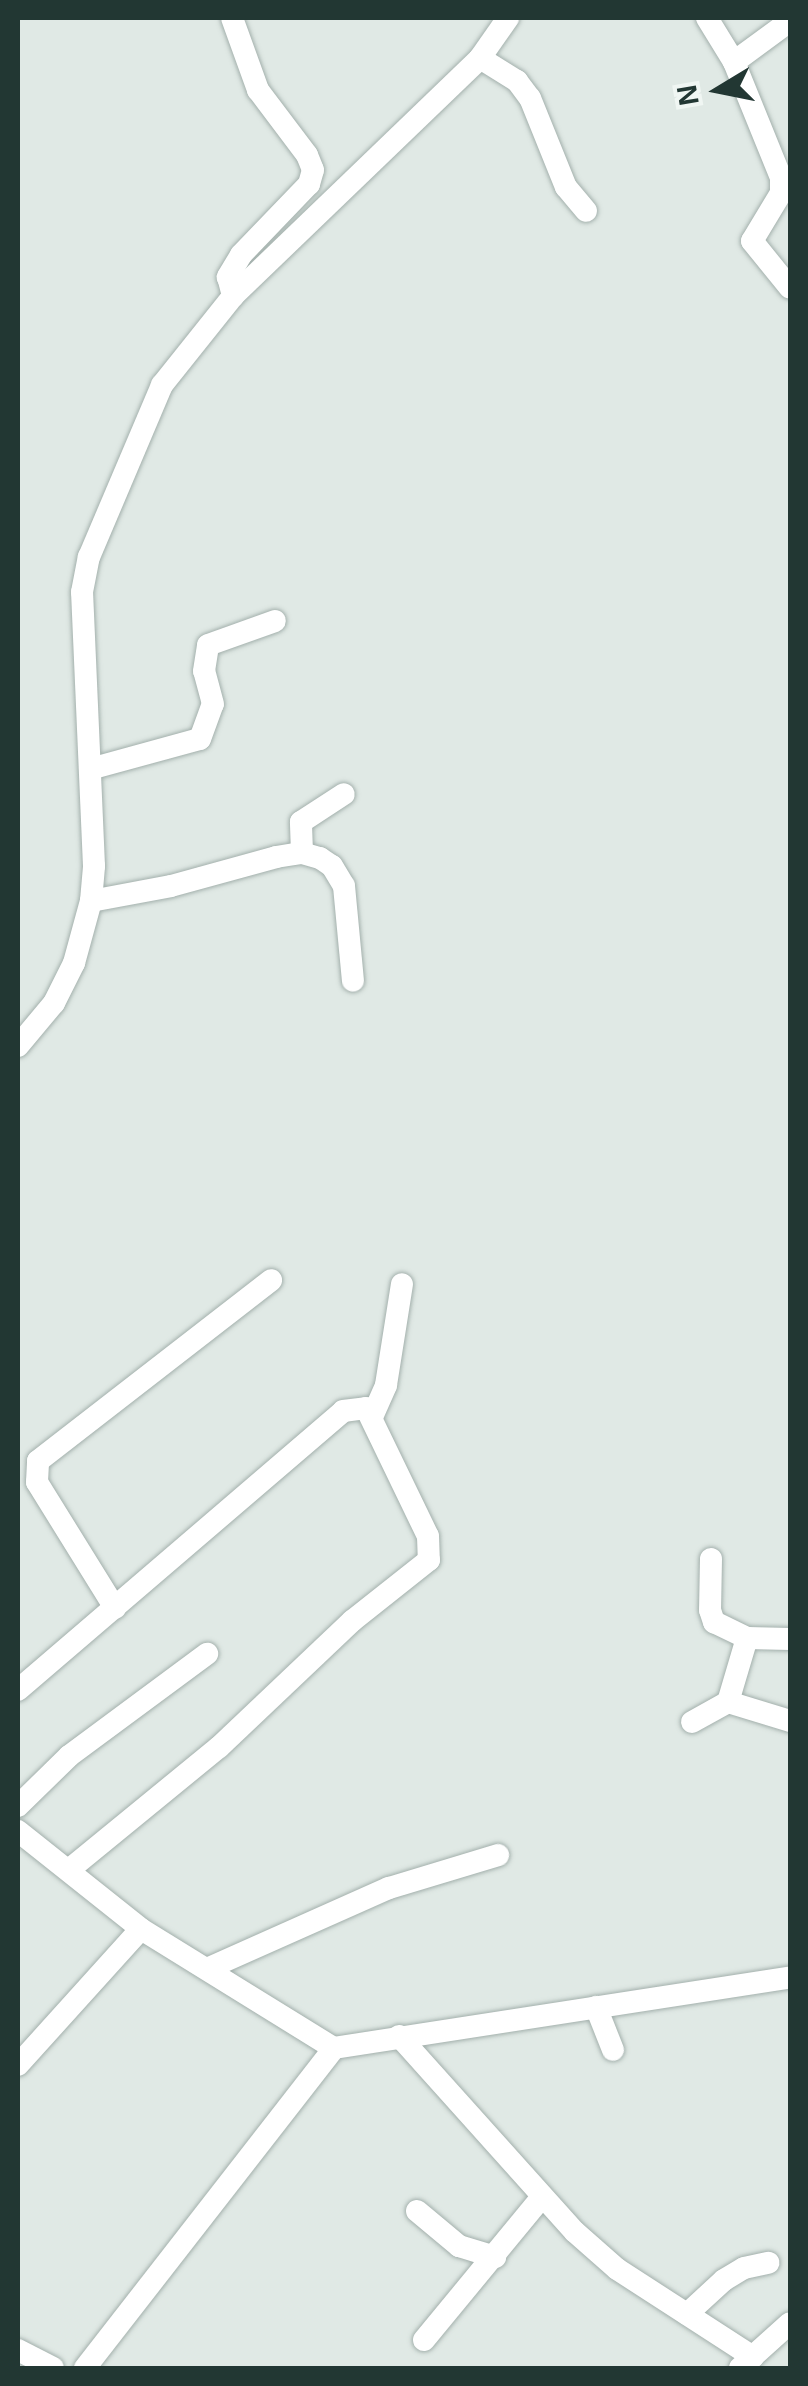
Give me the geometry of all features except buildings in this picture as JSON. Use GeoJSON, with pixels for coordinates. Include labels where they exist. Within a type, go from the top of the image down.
{"type":"FeatureCollection","features":[{"type":"Feature","properties":{"kind":"street"},"geometry":{"type":"LineString","coordinates":[[232,18],[258,90],[307,154],[313,170],[310,184],[242,254],[228,277],[233,296]]}},
{"type":"Feature","properties":{"kind":"street"},"geometry":{"type":"LineString","coordinates":[[18,1046],[54,1003],[74,963],[91,901],[94,866],[80,616],[89,557],[162,385],[233,296],[480,58],[508,18]]}},
{"type":"Feature","properties":{"kind":"street"},"geometry":{"type":"LineString","coordinates":[[707,18],[734,62],[786,187],[752,241],[790,288]]}},
{"type":"Feature","properties":{"kind":"street"},"geometry":{"type":"LineString","coordinates":[[734,62],[790,21]]}},
{"type":"Feature","properties":{"kind":"street"},"geometry":{"type":"LineString","coordinates":[[480,58],[516,81],[530,98],[566,187],[586,212]]}},
{"type":"Feature","properties":{"kind":"street"},"geometry":{"type":"LineString","coordinates":[[90,769],[200,739],[213,704],[204,671],[208,645],[275,621]]}},
{"type":"Feature","properties":{"kind":"street"},"geometry":{"type":"LineString","coordinates":[[302,853],[301,822],[344,794]]}},
{"type":"Feature","properties":{"kind":"street"},"geometry":{"type":"LineString","coordinates":[[91,901],[302,853],[332,866],[344,886],[353,982]]}},
{"type":"Feature","properties":{"kind":"street"},"geometry":{"type":"LineString","coordinates":[[115,1608],[38,1482],[38,1462],[270,1280]]}},
{"type":"Feature","properties":{"kind":"street"},"geometry":{"type":"LineString","coordinates":[[372,1417],[386,1385],[402,1284]]}},
{"type":"Feature","properties":{"kind":"street"},"geometry":{"type":"LineString","coordinates":[[18,1690],[343,1411],[359,1406],[372,1417],[428,1536],[430,1560],[352,1621],[219,1747],[70,1869]]}},
{"type":"Feature","properties":{"kind":"street"},"geometry":{"type":"LineString","coordinates":[[711,1559],[710,1610],[714,1622],[746,1638],[790,1640]]}},
{"type":"Feature","properties":{"kind":"street"},"geometry":{"type":"LineString","coordinates":[[692,1722],[728,1702],[746,1638]]}},
{"type":"Feature","properties":{"kind":"street"},"geometry":{"type":"LineString","coordinates":[[18,1806],[69,1756],[207,1654]]}},
{"type":"Feature","properties":{"kind":"street"},"geometry":{"type":"LineString","coordinates":[[728,1702],[790,1721]]}},
{"type":"Feature","properties":{"kind":"street"},"geometry":{"type":"LineString","coordinates":[[18,1831],[142,1929],[334,2048]]}},
{"type":"Feature","properties":{"kind":"street"},"geometry":{"type":"LineString","coordinates":[[209,1968],[389,1888],[498,1856]]}},
{"type":"Feature","properties":{"kind":"street"},"geometry":{"type":"LineString","coordinates":[[18,2065],[142,1929]]}},
{"type":"Feature","properties":{"kind":"street"},"geometry":{"type":"LineString","coordinates":[[85,2368],[334,2048],[790,1977]]}},
{"type":"Feature","properties":{"kind":"street"},"geometry":{"type":"LineString","coordinates":[[596,2007],[613,2050]]}},
{"type":"Feature","properties":{"kind":"street"},"geometry":{"type":"LineString","coordinates":[[400,2036],[542,2197],[617,2268],[687,2314],[746,2363],[790,2324]]}},
{"type":"Feature","properties":{"kind":"street"},"geometry":{"type":"LineString","coordinates":[[424,2340],[542,2197]]}},
{"type":"Feature","properties":{"kind":"street"},"geometry":{"type":"LineString","coordinates":[[416,2211],[458,2246],[495,2257]]}},
{"type":"Feature","properties":{"kind":"street"},"geometry":{"type":"LineString","coordinates":[[687,2314],[724,2280],[744,2268],[768,2263]]}},
{"type":"Feature","properties":{"kind":"street"},"geometry":{"type":"LineString","coordinates":[[18,2350],[53,2368]]}}]}
